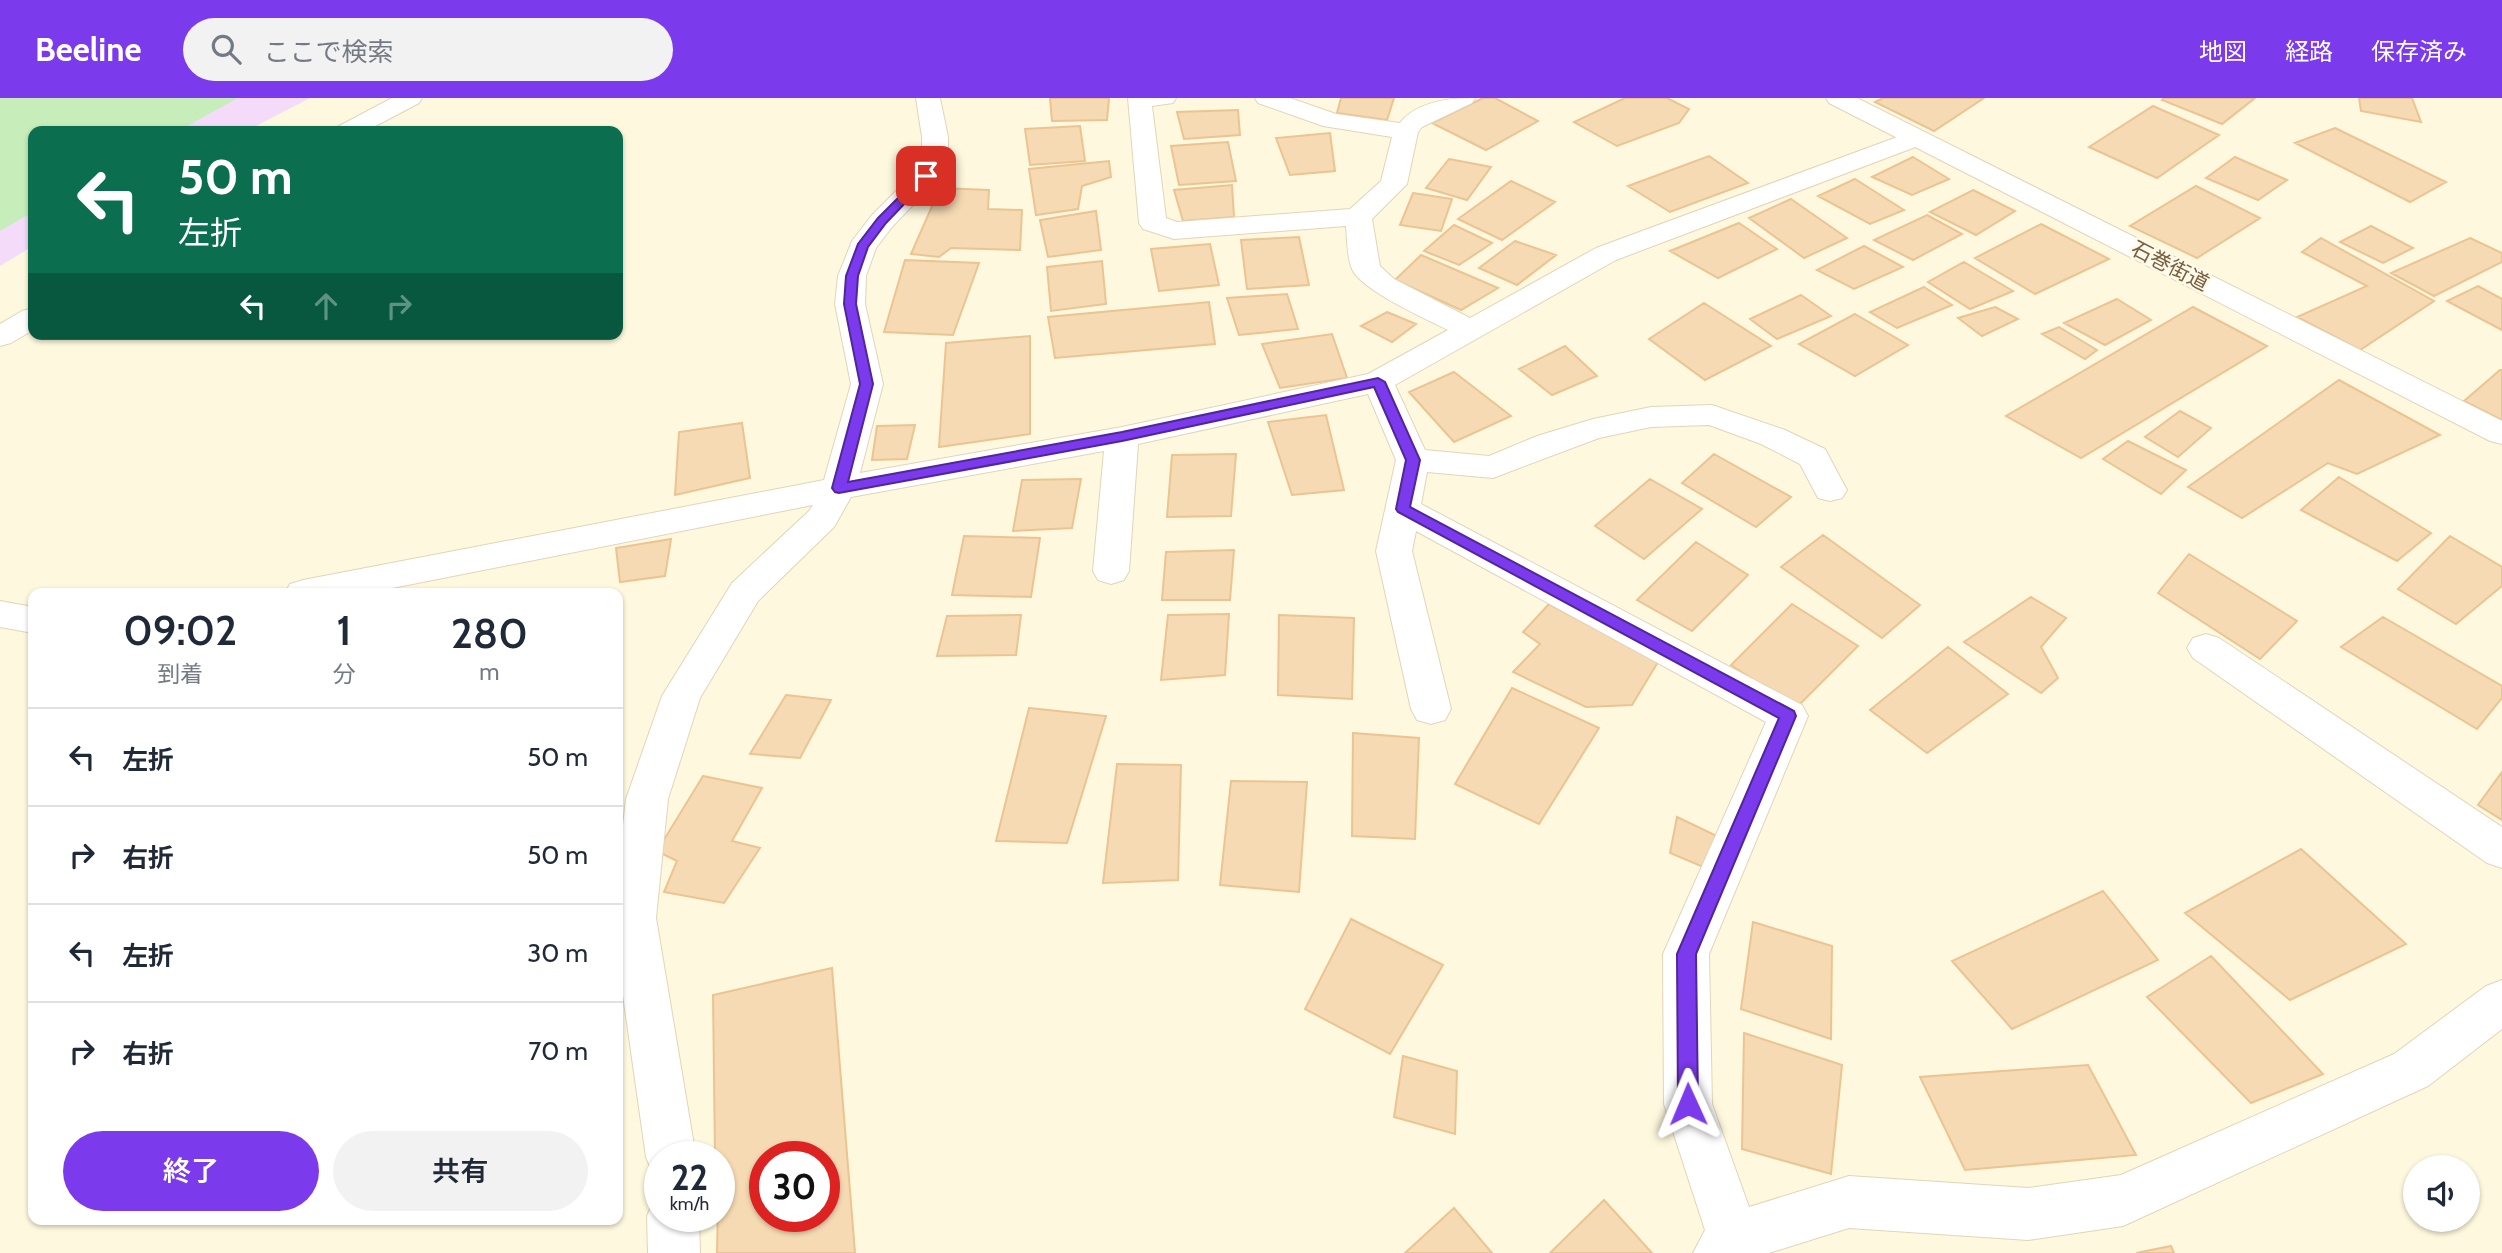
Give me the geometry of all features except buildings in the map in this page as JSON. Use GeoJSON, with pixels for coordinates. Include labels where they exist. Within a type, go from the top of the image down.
{"type":"FeatureCollection","features":[{"type":"Feature","properties":{"kind":"street"},"geometry":{"type":"LineString","coordinates":[[357,126],[410,98]]}},
{"type":"Feature","properties":{"kind":"street"},"geometry":{"type":"LineString","coordinates":[[669,1141],[634,918],[647,799],[681,696],[745,592],[822,519],[839,488],[867,384],[850,304],[852,276],[862,247],[882,221],[926,176],[935,160],[935,137],[928,98]]}},
{"type":"Feature","properties":{"kind":"street"},"geometry":{"type":"LineString","coordinates":[[1164,98],[1139,100],[1153,223],[1174,231],[1358,217],[1394,184],[1406,131],[1413,122],[1462,98]]}},
{"type":"Feature","properties":{"kind":"street"},"geometry":{"type":"LineString","coordinates":[[1267,98],[1332,121],[1406,131]]}},
{"type":"Feature","properties":{"kind":"street","name":"石巻街道"},"geometry":{"type":"LineString","coordinates":[[1838,98],[2502,434]]}},
{"type":"Feature","properties":{"kind":"street"},"geometry":{"type":"LineString","coordinates":[[329,588],[839,488],[1122,437],[1378,382],[1606,254],[1917,138]]}},
{"type":"Feature","properties":{"kind":"street"},"geometry":{"type":"LineString","coordinates":[[1358,217],[1366,269],[1384,285],[1470,330]]}},
{"type":"Feature","properties":{"kind":"street"},"geometry":{"type":"LineString","coordinates":[[0,337],[28,320]]}},
{"type":"Feature","properties":{"kind":"street"},"geometry":{"type":"LineString","coordinates":[[1378,382],[1413,460],[1394,551],[1431,709]]}},
{"type":"Feature","properties":{"kind":"street"},"geometry":{"type":"LineString","coordinates":[[1413,460],[1493,467],[1549,443],[1593,429],[1651,417],[1712,415],[1773,437],[1813,457],[1830,490]]}},
{"type":"Feature","properties":{"kind":"street"},"geometry":{"type":"LineString","coordinates":[[1111,572],[1122,437]]}},
{"type":"Feature","properties":{"kind":"street"},"geometry":{"type":"LineString","coordinates":[[1403,509],[1788,716],[1686,954],[1688,1104],[1727,1246],[1849,1202],[2028,1214],[2123,1199],[2411,1070],[2502,1001]]}},
{"type":"Feature","properties":{"kind":"street"},"geometry":{"type":"LineString","coordinates":[[0,614],[28,619]]}},
{"type":"Feature","properties":{"kind":"street"},"geometry":{"type":"LineString","coordinates":[[2206,648],[2502,850]]}},
{"type":"Feature","properties":{"kind":"street"},"geometry":{"type":"LineString","coordinates":[[673,1232],[674,1253]]}},
{"type":"Feature","properties":{"kind":"shaded area"},"geometry":{"type":"Polygon","coordinates":[[[0,98],[310,98],[256,126],[28,126],[28,249],[0,266],[0,98]]]}},
{"type":"Feature","properties":{"kind":"green space"},"geometry":{"type":"Polygon","coordinates":[[[0,98],[238,98],[187,126],[28,126],[28,215],[0,231],[0,98]]]}},
{"type":"Feature","properties":{"kind":"route"},"geometry":{"type":"LineString","coordinates":[[926,176],[882,221],[862,247],[852,276],[850,304],[867,384],[839,488],[1122,437],[1378,382],[1413,460],[1403,509],[1788,716],[1728,850],[1686,954],[1688,1104]]}}]}
